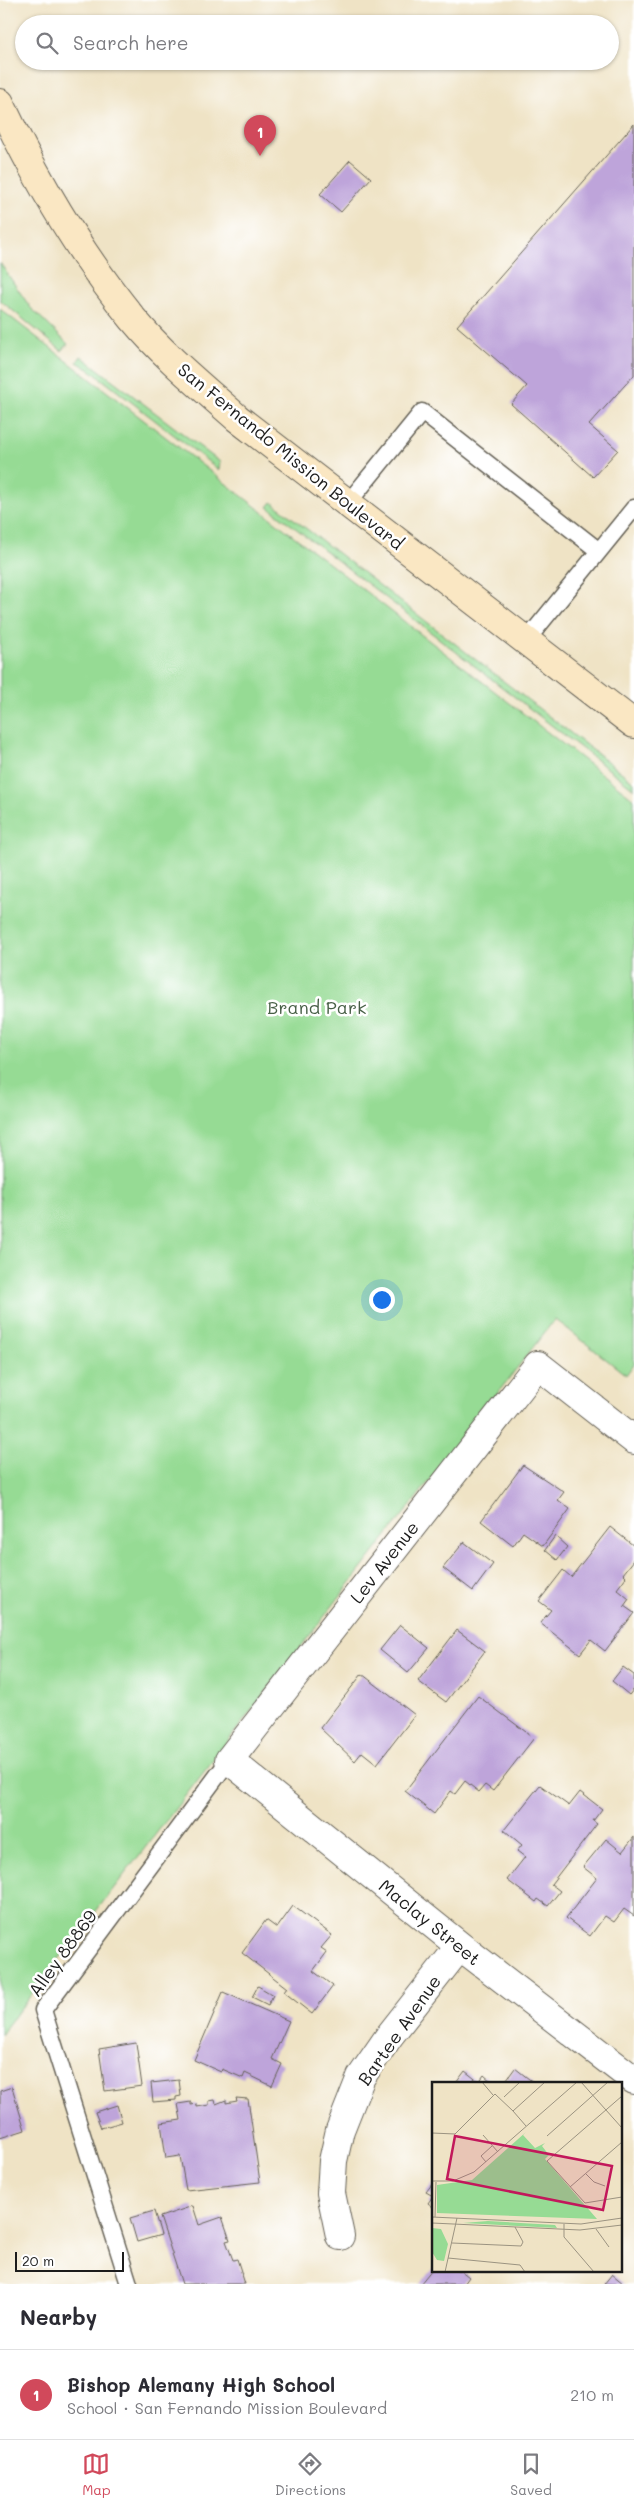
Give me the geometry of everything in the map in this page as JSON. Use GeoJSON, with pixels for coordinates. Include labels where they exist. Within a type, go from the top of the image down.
{"type":"FeatureCollection","features":[{"type":"Feature","properties":{"kind":"main road","name":"San Fernando Mission Boulevard"},"geometry":{"type":"LineString","coordinates":[[0,103],[18,140],[82,252],[134,319],[178,367],[222,405],[634,724]]}},
{"type":"Feature","properties":{"kind":"street","name":"Lev Avenue"},"geometry":{"type":"LineString","coordinates":[[229,1760],[538,1365],[634,1440]]}},
{"type":"Feature","properties":{"kind":"street","name":"Maclay Street"},"geometry":{"type":"LineString","coordinates":[[229,1760],[460,1946],[634,2080]]}},
{"type":"Feature","properties":{"kind":"street","name":"Bartee Avenue"},"geometry":{"type":"LineString","coordinates":[[340,2236],[331,2193],[333,2161],[340,2130],[361,2077],[390,2035],[460,1946]]}},
{"type":"Feature","properties":{"kind":"lane"},"geometry":{"type":"LineString","coordinates":[[348,503],[422,412],[599,551]]}},
{"type":"Feature","properties":{"kind":"lane"},"geometry":{"type":"LineString","coordinates":[[526,641],[634,508]]}},
{"type":"Feature","properties":{"kind":"lane","name":"Alley 88869"},"geometry":{"type":"LineString","coordinates":[[129,2284],[43,2010],[229,1760]]}},
{"type":"Feature","properties":{"kind":"green space"},"geometry":{"type":"Polygon","coordinates":[[[0,263],[30,307],[68,344],[62,351],[0,300],[0,263]]]}},
{"type":"Feature","properties":{"kind":"green space","name":"Brand Park"},"geometry":{"type":"Polygon","coordinates":[[[0,309],[634,799],[634,1364],[626,1375],[555,1319],[0,2035],[0,309]]]}},
{"type":"Feature","properties":{"kind":"green space"},"geometry":{"type":"Polygon","coordinates":[[[81,356],[220,462],[219,470],[90,370],[77,362],[81,356]]]}},
{"type":"Feature","properties":{"kind":"green space"},"geometry":{"type":"Polygon","coordinates":[[[272,502],[634,782],[634,789],[268,507],[272,502]]]}},
{"type":"Feature","properties":{"kind":"building"},"geometry":{"type":"Polygon","coordinates":[[[634,124],[634,375],[589,425],[618,450],[593,477],[511,404],[527,386],[457,326],[634,124]]]}},
{"type":"Feature","properties":{"kind":"building"},"geometry":{"type":"Polygon","coordinates":[[[350,160],[371,178],[341,212],[320,194],[350,160]]]}},
{"type":"Feature","properties":{"kind":"building"},"geometry":{"type":"Polygon","coordinates":[[[523,1465],[564,1492],[558,1500],[570,1509],[543,1546],[523,1532],[513,1546],[481,1521],[523,1465]]]}},
{"type":"Feature","properties":{"kind":"building"},"geometry":{"type":"Polygon","coordinates":[[[610,1527],[634,1546],[634,1560],[623,1574],[626,1577],[617,1589],[629,1599],[624,1606],[634,1613],[605,1651],[591,1640],[580,1654],[540,1623],[551,1610],[539,1601],[563,1570],[571,1577],[610,1527]]]}},
{"type":"Feature","properties":{"kind":"building"},"geometry":{"type":"Polygon","coordinates":[[[555,1536],[567,1547],[557,1560],[545,1550],[555,1536]]]}},
{"type":"Feature","properties":{"kind":"building"},"geometry":{"type":"Polygon","coordinates":[[[464,1542],[493,1564],[473,1591],[443,1568],[464,1542]]]}},
{"type":"Feature","properties":{"kind":"building"},"geometry":{"type":"Polygon","coordinates":[[[400,1625],[429,1648],[408,1673],[380,1650],[400,1625]]]}},
{"type":"Feature","properties":{"kind":"building"},"geometry":{"type":"Polygon","coordinates":[[[457,1630],[485,1651],[446,1702],[418,1681],[457,1630]]]}},
{"type":"Feature","properties":{"kind":"building"},"geometry":{"type":"Polygon","coordinates":[[[623,1667],[634,1675],[634,1689],[629,1695],[612,1681],[623,1667]]]}},
{"type":"Feature","properties":{"kind":"building"},"geometry":{"type":"Polygon","coordinates":[[[362,1674],[415,1715],[377,1764],[362,1752],[355,1761],[320,1728],[362,1674]]]}},
{"type":"Feature","properties":{"kind":"building"},"geometry":{"type":"Polygon","coordinates":[[[478,1696],[534,1738],[493,1791],[485,1785],[479,1792],[465,1781],[455,1794],[451,1791],[434,1814],[405,1791],[478,1696]]]}},
{"type":"Feature","properties":{"kind":"building"},"geometry":{"type":"Polygon","coordinates":[[[540,1785],[569,1806],[580,1792],[602,1809],[593,1821],[597,1824],[551,1884],[560,1891],[548,1906],[538,1899],[536,1902],[507,1880],[525,1857],[517,1851],[522,1845],[504,1830],[540,1785]]]}},
{"type":"Feature","properties":{"kind":"building"},"geometry":{"type":"Polygon","coordinates":[[[634,1837],[634,1916],[624,1909],[614,1922],[605,1916],[590,1936],[566,1918],[597,1878],[583,1867],[606,1839],[622,1852],[634,1837]]]}},
{"type":"Feature","properties":{"kind":"building"},"geometry":{"type":"Polygon","coordinates":[[[293,1906],[332,1935],[321,1948],[327,1952],[313,1971],[333,1986],[312,2014],[284,1992],[287,1988],[242,1953],[266,1920],[277,1928],[293,1906]]]}},
{"type":"Feature","properties":{"kind":"building"},"geometry":{"type":"Polygon","coordinates":[[[258,1986],[273,1995],[268,2005],[252,1997],[258,1986]]]}},
{"type":"Feature","properties":{"kind":"building"},"geometry":{"type":"Polygon","coordinates":[[[223,1992],[289,2021],[272,2059],[282,2064],[272,2086],[245,2073],[243,2078],[222,2069],[221,2072],[194,2060],[223,1992]]]}},
{"type":"Feature","properties":{"kind":"building"},"geometry":{"type":"Polygon","coordinates":[[[136,2043],[142,2086],[105,2091],[99,2049],[136,2043]]]}},
{"type":"Feature","properties":{"kind":"building"},"geometry":{"type":"Polygon","coordinates":[[[515,2068],[533,2082],[505,2082],[515,2068]]]}},
{"type":"Feature","properties":{"kind":"building"},"geometry":{"type":"Polygon","coordinates":[[[465,2071],[479,2082],[457,2082],[465,2071]]]}},
{"type":"Feature","properties":{"kind":"building"},"geometry":{"type":"Polygon","coordinates":[[[484,2075],[492,2082],[479,2082],[484,2075]]]}},
{"type":"Feature","properties":{"kind":"building"},"geometry":{"type":"Polygon","coordinates":[[[179,2080],[181,2096],[176,2097],[176,2100],[153,2102],[151,2083],[179,2080]]]}},
{"type":"Feature","properties":{"kind":"building"},"geometry":{"type":"Polygon","coordinates":[[[12,2087],[25,2130],[0,2138],[0,2091],[12,2087]]]}},
{"type":"Feature","properties":{"kind":"building"},"geometry":{"type":"Polygon","coordinates":[[[236,2098],[248,2099],[260,2182],[186,2190],[180,2156],[166,2158],[161,2123],[181,2120],[178,2104],[191,2102],[191,2105],[197,2104],[197,2107],[209,2105],[209,2101],[215,2100],[216,2104],[226,2100],[226,2103],[237,2101],[236,2098]]]}},
{"type":"Feature","properties":{"kind":"building"},"geometry":{"type":"Polygon","coordinates":[[[117,2105],[122,2122],[101,2128],[95,2112],[117,2105]]]}},
{"type":"Feature","properties":{"kind":"building"},"geometry":{"type":"Polygon","coordinates":[[[432,2184],[432,2195],[426,2192],[432,2184]]]}},
{"type":"Feature","properties":{"kind":"building"},"geometry":{"type":"Polygon","coordinates":[[[432,2197],[432,2206],[428,2203],[432,2197]]]}},
{"type":"Feature","properties":{"kind":"building"},"geometry":{"type":"Polygon","coordinates":[[[193,2206],[199,2225],[222,2217],[230,2240],[226,2241],[233,2260],[237,2259],[245,2284],[182,2284],[160,2217],[193,2206]]]}},
{"type":"Feature","properties":{"kind":"building"},"geometry":{"type":"Polygon","coordinates":[[[154,2211],[161,2235],[137,2242],[130,2218],[154,2211]]]}},
{"type":"Feature","properties":{"kind":"building"},"geometry":{"type":"Polygon","coordinates":[[[432,2269],[432,2272],[463,2272],[469,2277],[464,2284],[420,2284],[432,2269]]]}},
{"type":"Feature","properties":{"kind":"building"},"geometry":{"type":"Polygon","coordinates":[[[612,2274],[624,2284],[604,2284],[612,2274]]]}},
{"type":"Feature","properties":{"kind":"place","name":"Bishop Alemany High School"},"geometry":{"type":"Point","coordinates":[260,156]}}]}
